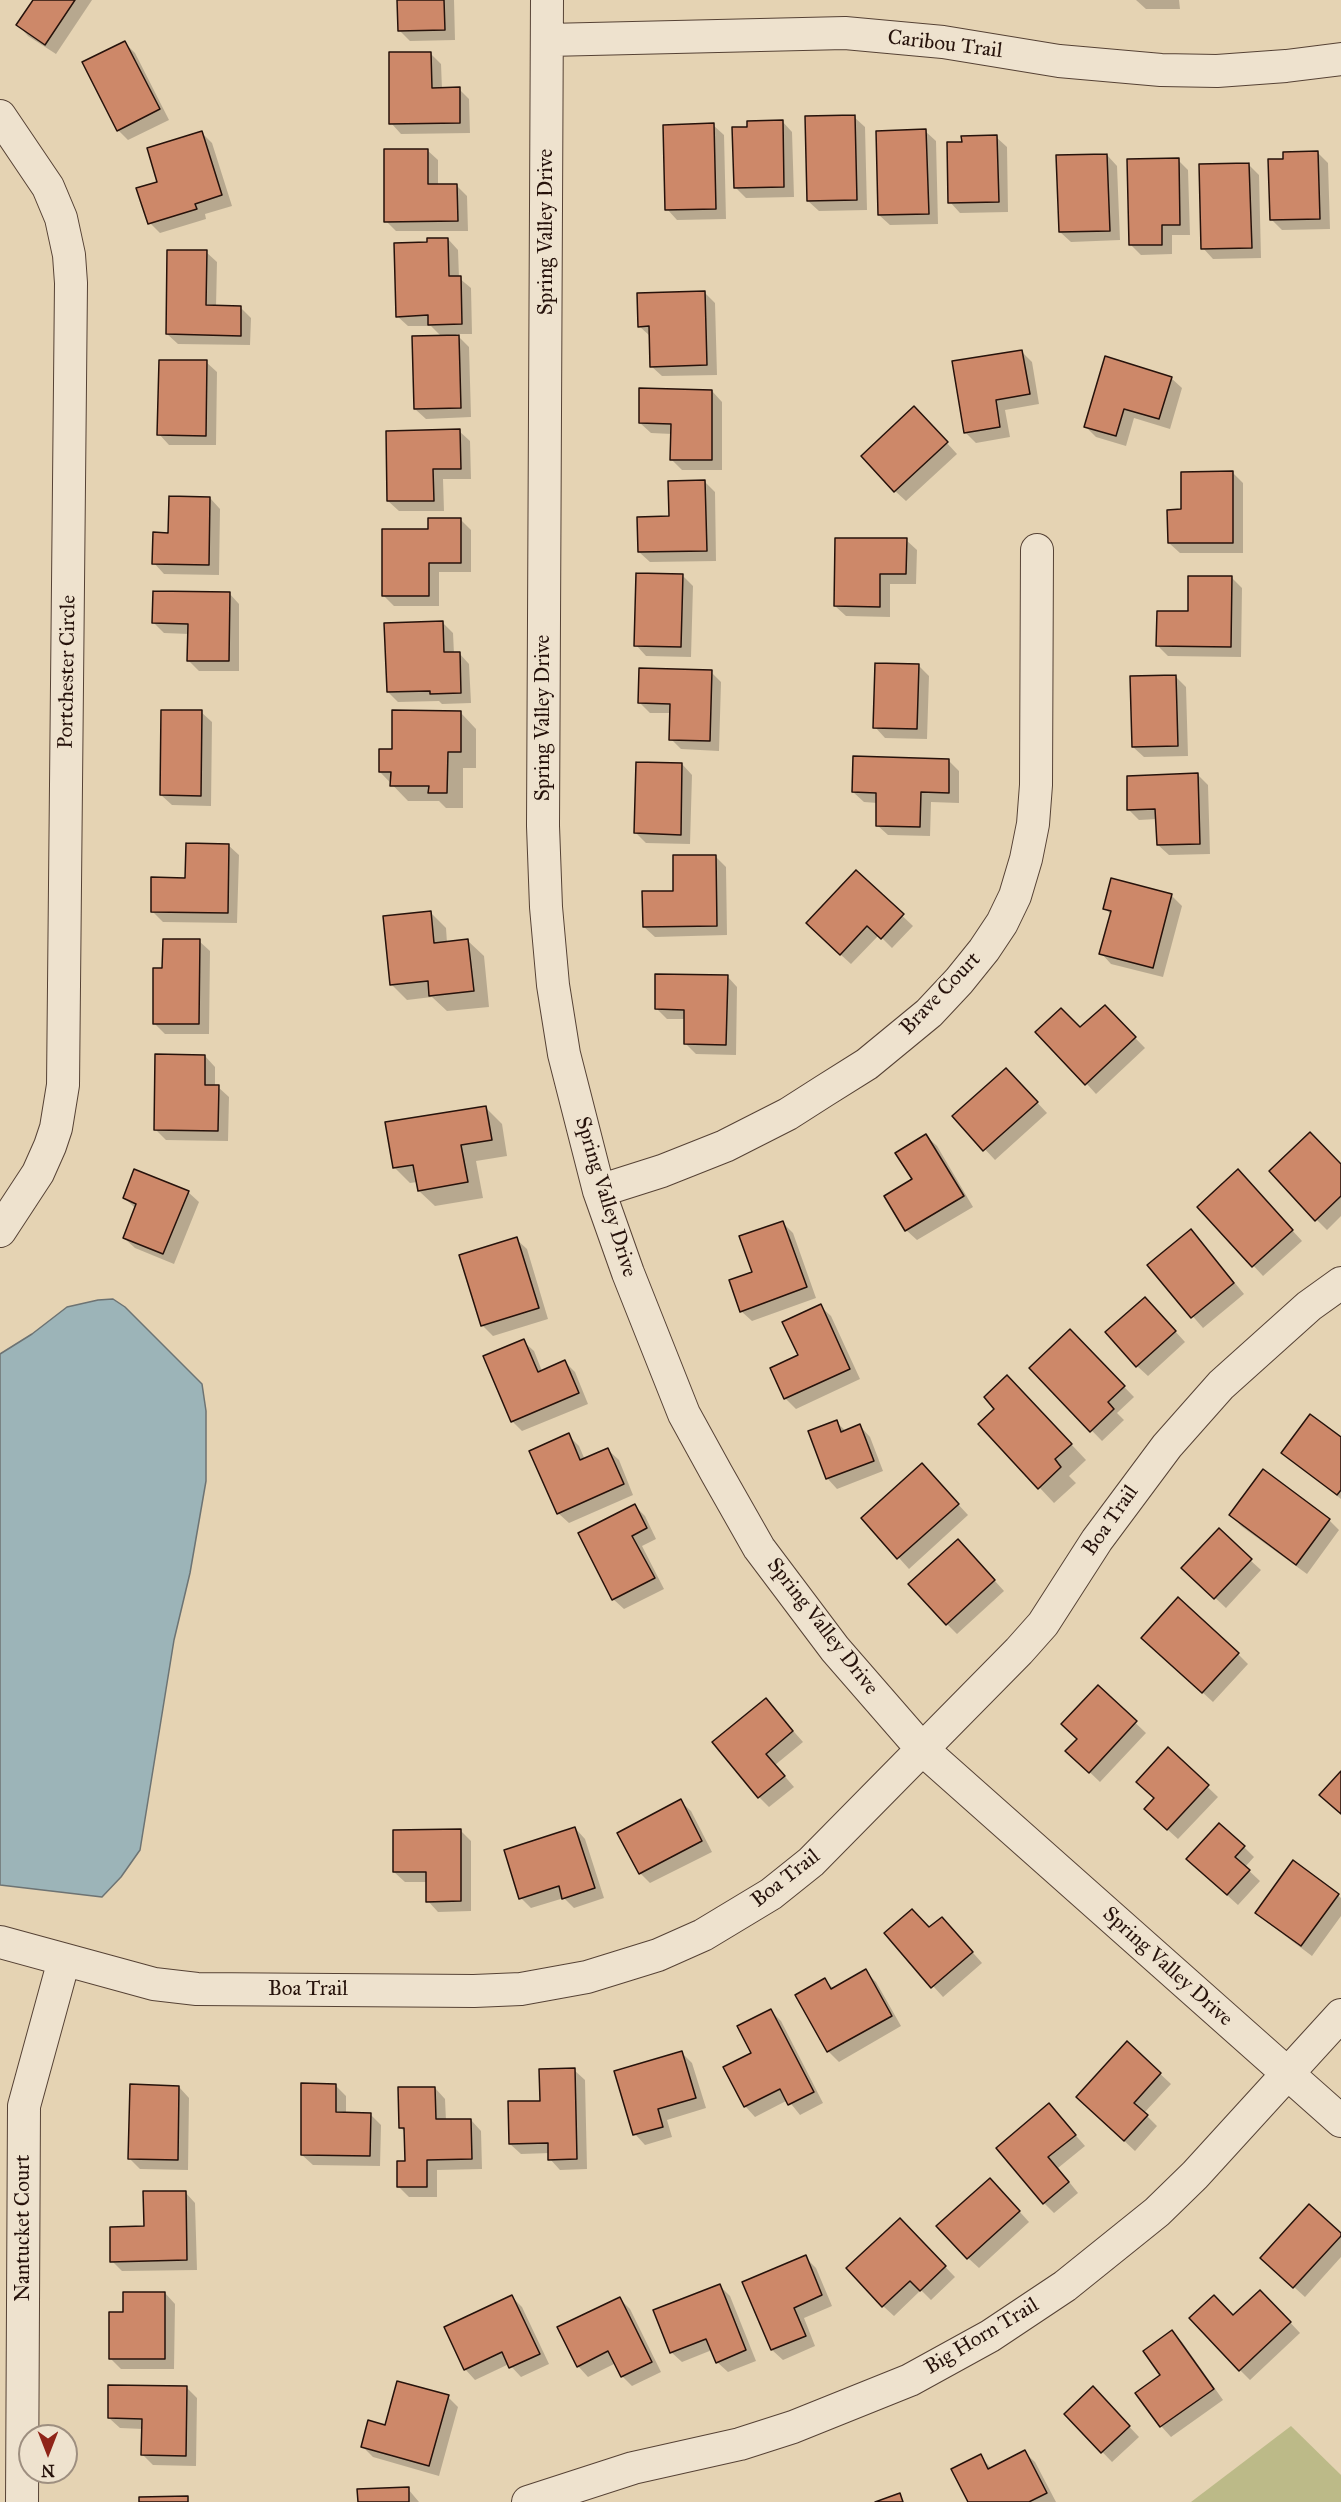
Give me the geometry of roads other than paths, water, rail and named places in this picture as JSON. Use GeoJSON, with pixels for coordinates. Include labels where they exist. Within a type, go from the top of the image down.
{"type":"FeatureCollection","features":[{"type":"Feature","properties":{"kind":"street","name":"Spring Valley Drive"},"geometry":{"type":"LineString","coordinates":[[548,0],[543,814],[546,907],[553,985],[564,1054],[599,1191],[632,1284],[684,1414],[749,1530],[783,1581],[835,1649],[922,1749],[1341,2121]]}},
{"type":"Feature","properties":{"kind":"street","name":"Caribou Trail"},"geometry":{"type":"LineString","coordinates":[[548,40],[845,33],[943,42],[1059,61],[1161,70],[1217,71],[1341,59]]}},
{"type":"Feature","properties":{"kind":"street","name":"Portchester Circle"},"geometry":{"type":"LineString","coordinates":[[0,116],[37,168],[61,218],[69,255],[71,295],[63,1084],[56,1128],[50,1146],[38,1173],[0,1231]]}},
{"type":"Feature","properties":{"kind":"street","name":"Brave Court"},"geometry":{"type":"LineString","coordinates":[[599,1191],[725,1146],[815,1097],[867,1064],[929,1013],[984,950],[1002,923],[1014,896],[1026,859],[1033,824],[1036,785],[1037,550]]}},
{"type":"Feature","properties":{"kind":"street","name":"Boa Trail"},"geometry":{"type":"LineString","coordinates":[[0,1942],[154,1984],[197,1989],[474,1991],[521,1989],[587,1977],[636,1963],[694,1939],[771,1894],[811,1862],[1043,1624],[1131,1491],[1221,1385],[1309,1306],[1341,1283]]}},
{"type":"Feature","properties":{"kind":"street","name":"Nantucket Court"},"geometry":{"type":"LineString","coordinates":[[22,2502],[24,2106],[64,1960]]}},
{"type":"Feature","properties":{"kind":"street","name":"Big Horn Trail"},"geometry":{"type":"LineString","coordinates":[[528,2502],[633,2468],[740,2444],[794,2427],[910,2380],[990,2336],[1065,2286],[1157,2212],[1195,2175],[1341,2015]]}},
{"type":"Feature","properties":{"kind":"water"},"geometry":{"type":"Polygon","coordinates":[[[113,1299],[125,1307],[202,1384],[206,1411],[206,1481],[190,1573],[174,1640],[140,1850],[121,1877],[102,1897],[0,1885],[0,1354],[32,1334],[67,1307],[113,1299]]]}}]}
